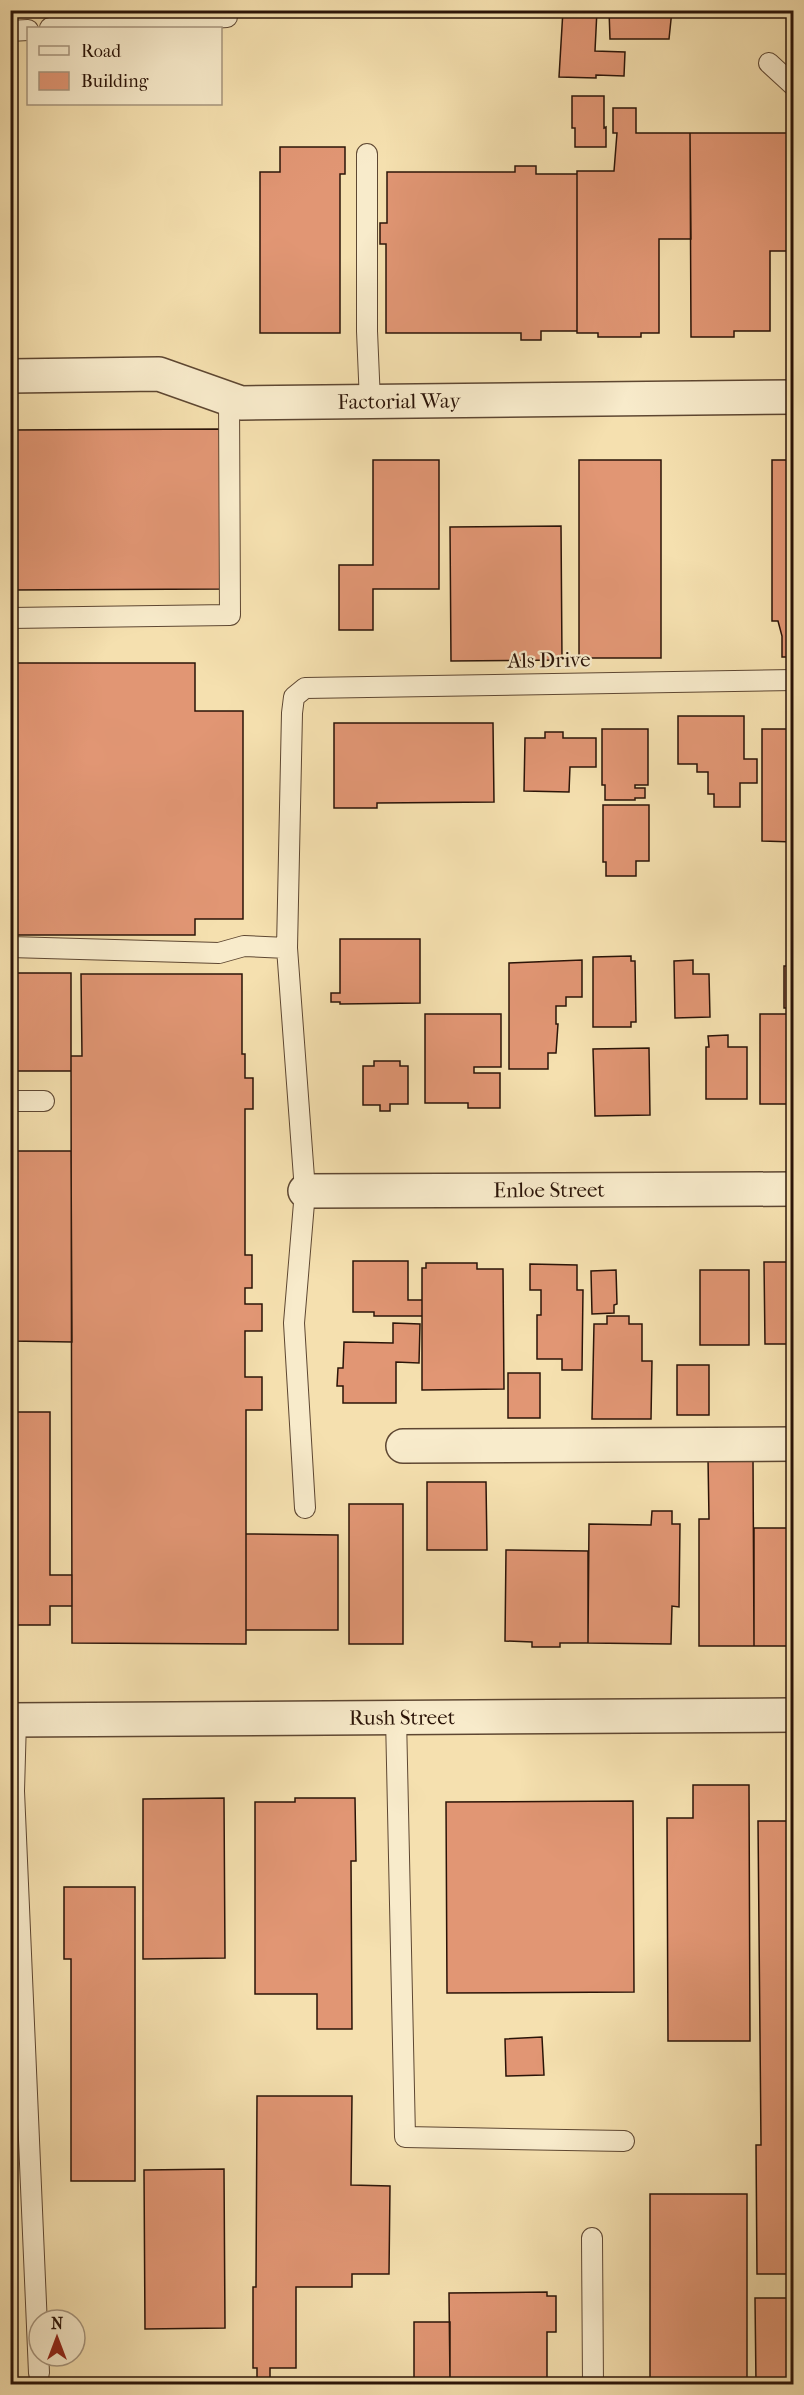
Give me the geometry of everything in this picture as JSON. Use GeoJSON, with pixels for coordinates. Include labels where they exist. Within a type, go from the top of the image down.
{"type":"FeatureCollection","features":[{"type":"Feature","properties":{"kind":"street","name":"Factorial Way"},"geometry":{"type":"LineString","coordinates":[[10,376],[159,374],[241,403],[794,397]]}},
{"type":"Feature","properties":{"kind":"street","name":"Enloe Street"},"geometry":{"type":"LineString","coordinates":[[305,1191],[794,1189]]}},
{"type":"Feature","properties":{"kind":"street"},"geometry":{"type":"LineString","coordinates":[[403,1446],[794,1444]]}},
{"type":"Feature","properties":{"kind":"street","name":"Rush Street"},"geometry":{"type":"LineString","coordinates":[[13,1720],[794,1715]]}},
{"type":"Feature","properties":{"kind":"lane"},"geometry":{"type":"LineString","coordinates":[[66,27],[227,17],[227,10]]}},
{"type":"Feature","properties":{"kind":"lane"},"geometry":{"type":"LineString","coordinates":[[10,31],[27,30]]}},
{"type":"Feature","properties":{"kind":"lane"},"geometry":{"type":"LineString","coordinates":[[769,63],[794,86]]}},
{"type":"Feature","properties":{"kind":"lane"},"geometry":{"type":"LineString","coordinates":[[367,154],[367,331],[370,402]]}},
{"type":"Feature","properties":{"kind":"lane"},"geometry":{"type":"LineString","coordinates":[[10,618],[230,615],[229,399]]}},
{"type":"Feature","properties":{"kind":"lane","name":"Als Drive"},"geometry":{"type":"LineString","coordinates":[[286,948],[292,714],[294,697],[305,688],[794,680]]}},
{"type":"Feature","properties":{"kind":"lane"},"geometry":{"type":"LineString","coordinates":[[10,947],[219,953],[243,946],[286,948],[305,1191],[294,1323],[305,1508]]}},
{"type":"Feature","properties":{"kind":"lane"},"geometry":{"type":"LineString","coordinates":[[10,1101],[44,1101]]}},
{"type":"Feature","properties":{"kind":"lane"},"geometry":{"type":"LineString","coordinates":[[396,1718],[405,2137],[624,2141]]}},
{"type":"Feature","properties":{"kind":"lane"},"geometry":{"type":"LineString","coordinates":[[13,1720],[14,1791],[39,2373]]}},
{"type":"Feature","properties":{"kind":"lane"},"geometry":{"type":"LineString","coordinates":[[592,2238],[593,2385]]}},
{"type":"Feature","properties":{"kind":"building"},"geometry":{"type":"Polygon","coordinates":[[[563,10],[597,10],[595,51],[625,52],[624,76],[559,77],[563,10]]]}},
{"type":"Feature","properties":{"kind":"building"},"geometry":{"type":"Polygon","coordinates":[[[609,10],[672,10],[669,39],[610,39],[609,10]]]}},
{"type":"Feature","properties":{"kind":"building"},"geometry":{"type":"Polygon","coordinates":[[[572,96],[604,96],[606,147],[575,147],[575,128],[572,128],[572,96]]]}},
{"type":"Feature","properties":{"kind":"building"},"geometry":{"type":"Polygon","coordinates":[[[613,108],[636,108],[636,133],[690,133],[691,239],[659,239],[659,333],[641,333],[641,337],[598,337],[598,333],[577,333],[577,171],[614,171],[617,133],[613,133],[613,108]]]}},
{"type":"Feature","properties":{"kind":"building"},"geometry":{"type":"Polygon","coordinates":[[[690,133],[787,133],[787,172],[794,172],[794,251],[770,251],[770,331],[734,331],[734,337],[691,337],[690,133]]]}},
{"type":"Feature","properties":{"kind":"building"},"geometry":{"type":"Polygon","coordinates":[[[280,147],[345,147],[345,174],[340,174],[340,333],[260,333],[260,172],[280,172],[280,147]]]}},
{"type":"Feature","properties":{"kind":"building"},"geometry":{"type":"Polygon","coordinates":[[[515,166],[536,166],[536,174],[577,174],[577,331],[541,331],[541,340],[521,340],[521,333],[386,333],[386,244],[380,244],[380,223],[387,223],[387,172],[515,172],[515,166]]]}},
{"type":"Feature","properties":{"kind":"building"},"geometry":{"type":"Polygon","coordinates":[[[220,429],[222,589],[10,590],[10,430],[220,429]]]}},
{"type":"Feature","properties":{"kind":"building"},"geometry":{"type":"Polygon","coordinates":[[[373,460],[439,460],[439,589],[373,589],[373,630],[339,630],[339,565],[373,565],[373,460]]]}},
{"type":"Feature","properties":{"kind":"building"},"geometry":{"type":"Polygon","coordinates":[[[579,460],[661,460],[661,658],[579,658],[579,460]]]}},
{"type":"Feature","properties":{"kind":"building"},"geometry":{"type":"Polygon","coordinates":[[[772,460],[794,460],[794,657],[782,657],[782,636],[778,621],[772,621],[772,460]]]}},
{"type":"Feature","properties":{"kind":"building"},"geometry":{"type":"Polygon","coordinates":[[[561,526],[562,660],[451,661],[450,527],[561,526]]]}},
{"type":"Feature","properties":{"kind":"building"},"geometry":{"type":"Polygon","coordinates":[[[10,663],[195,663],[195,711],[243,711],[243,919],[195,919],[195,935],[10,935],[10,663]]]}},
{"type":"Feature","properties":{"kind":"building"},"geometry":{"type":"Polygon","coordinates":[[[678,716],[744,716],[744,759],[757,759],[757,783],[740,783],[740,807],[714,807],[714,794],[708,794],[708,772],[697,772],[697,764],[678,764],[678,716]]]}},
{"type":"Feature","properties":{"kind":"building"},"geometry":{"type":"Polygon","coordinates":[[[334,723],[493,723],[494,802],[377,803],[377,808],[334,808],[334,723]]]}},
{"type":"Feature","properties":{"kind":"building"},"geometry":{"type":"Polygon","coordinates":[[[602,729],[648,729],[648,785],[635,785],[635,788],[645,788],[645,798],[605,800],[605,785],[602,785],[602,729]]]}},
{"type":"Feature","properties":{"kind":"building"},"geometry":{"type":"Polygon","coordinates":[[[762,729],[794,729],[794,842],[762,841],[762,729]]]}},
{"type":"Feature","properties":{"kind":"building"},"geometry":{"type":"Polygon","coordinates":[[[545,732],[563,732],[563,738],[596,738],[596,767],[570,767],[569,792],[524,791],[525,738],[545,738],[545,732]]]}},
{"type":"Feature","properties":{"kind":"building"},"geometry":{"type":"Polygon","coordinates":[[[603,805],[649,805],[649,861],[636,861],[636,876],[606,876],[606,862],[603,862],[603,805]]]}},
{"type":"Feature","properties":{"kind":"building"},"geometry":{"type":"Polygon","coordinates":[[[340,939],[420,939],[420,1003],[340,1004],[340,1002],[331,1002],[331,993],[340,993],[340,939]]]}},
{"type":"Feature","properties":{"kind":"building"},"geometry":{"type":"Polygon","coordinates":[[[631,956],[631,961],[635,961],[636,1022],[631,1022],[631,1027],[593,1027],[593,957],[631,956]]]}},
{"type":"Feature","properties":{"kind":"building"},"geometry":{"type":"Polygon","coordinates":[[[582,960],[582,997],[566,997],[566,1006],[556,1006],[556,1024],[558,1024],[556,1053],[548,1053],[548,1069],[509,1069],[509,963],[582,960]]]}},
{"type":"Feature","properties":{"kind":"building"},"geometry":{"type":"Polygon","coordinates":[[[693,960],[693,974],[709,974],[710,1017],[675,1018],[674,961],[693,960]]]}},
{"type":"Feature","properties":{"kind":"building"},"geometry":{"type":"Polygon","coordinates":[[[784,966],[794,966],[794,1008],[784,1008],[784,966]]]}},
{"type":"Feature","properties":{"kind":"building"},"geometry":{"type":"Polygon","coordinates":[[[10,973],[71,973],[71,1071],[10,1071],[10,973]]]}},
{"type":"Feature","properties":{"kind":"building"},"geometry":{"type":"Polygon","coordinates":[[[81,974],[242,974],[242,1054],[245,1054],[245,1078],[253,1078],[253,1109],[245,1109],[245,1255],[252,1255],[252,1288],[245,1288],[245,1304],[262,1304],[262,1331],[245,1331],[245,1377],[262,1377],[262,1410],[246,1410],[246,1644],[72,1643],[71,1056],[82,1056],[81,974]]]}},
{"type":"Feature","properties":{"kind":"building"},"geometry":{"type":"Polygon","coordinates":[[[425,1014],[501,1014],[501,1067],[474,1067],[474,1073],[500,1073],[500,1108],[468,1108],[468,1103],[425,1103],[425,1014]]]}},
{"type":"Feature","properties":{"kind":"building"},"geometry":{"type":"Polygon","coordinates":[[[760,1014],[792,1014],[794,1104],[760,1104],[760,1014]]]}},
{"type":"Feature","properties":{"kind":"building"},"geometry":{"type":"Polygon","coordinates":[[[728,1035],[728,1047],[747,1047],[747,1099],[706,1099],[708,1036],[728,1035]]]}},
{"type":"Feature","properties":{"kind":"building"},"geometry":{"type":"Polygon","coordinates":[[[649,1048],[650,1115],[595,1116],[593,1049],[649,1048]]]}},
{"type":"Feature","properties":{"kind":"building"},"geometry":{"type":"Polygon","coordinates":[[[374,1061],[400,1061],[400,1066],[408,1066],[408,1104],[390,1104],[390,1111],[380,1111],[380,1105],[363,1105],[363,1066],[374,1066],[374,1061]]]}},
{"type":"Feature","properties":{"kind":"building"},"geometry":{"type":"Polygon","coordinates":[[[10,1151],[71,1151],[72,1342],[10,1341],[10,1151]]]}},
{"type":"Feature","properties":{"kind":"building"},"geometry":{"type":"Polygon","coordinates":[[[353,1261],[408,1261],[408,1300],[422,1300],[422,1316],[374,1316],[374,1312],[353,1312],[353,1261]]]}},
{"type":"Feature","properties":{"kind":"building"},"geometry":{"type":"Polygon","coordinates":[[[764,1262],[794,1262],[794,1326],[788,1326],[788,1344],[765,1344],[764,1262]]]}},
{"type":"Feature","properties":{"kind":"building"},"geometry":{"type":"Polygon","coordinates":[[[426,1263],[477,1263],[477,1269],[503,1269],[504,1389],[422,1390],[422,1268],[426,1268],[426,1263]]]}},
{"type":"Feature","properties":{"kind":"building"},"geometry":{"type":"Polygon","coordinates":[[[530,1264],[577,1265],[577,1290],[583,1290],[582,1370],[562,1370],[562,1359],[537,1359],[537,1315],[541,1315],[541,1290],[530,1290],[530,1264]]]}},
{"type":"Feature","properties":{"kind":"building"},"geometry":{"type":"Polygon","coordinates":[[[616,1270],[617,1304],[614,1305],[614,1313],[592,1314],[591,1271],[616,1270]]]}},
{"type":"Feature","properties":{"kind":"building"},"geometry":{"type":"Polygon","coordinates":[[[700,1270],[749,1270],[749,1345],[700,1345],[700,1270]]]}},
{"type":"Feature","properties":{"kind":"building"},"geometry":{"type":"Polygon","coordinates":[[[607,1316],[629,1316],[629,1324],[642,1324],[642,1361],[652,1361],[651,1419],[592,1419],[594,1324],[607,1324],[607,1316]]]}},
{"type":"Feature","properties":{"kind":"building"},"geometry":{"type":"Polygon","coordinates":[[[393,1323],[420,1324],[419,1363],[396,1362],[396,1403],[343,1403],[343,1386],[337,1386],[338,1368],[343,1368],[344,1342],[393,1343],[393,1323]]]}},
{"type":"Feature","properties":{"kind":"building"},"geometry":{"type":"Polygon","coordinates":[[[677,1365],[709,1365],[709,1415],[677,1415],[677,1365]]]}},
{"type":"Feature","properties":{"kind":"building"},"geometry":{"type":"Polygon","coordinates":[[[787,1366],[794,1366],[794,1411],[792,1393],[787,1393],[787,1366]]]}},
{"type":"Feature","properties":{"kind":"building"},"geometry":{"type":"Polygon","coordinates":[[[508,1373],[540,1373],[540,1418],[508,1418],[508,1373]]]}},
{"type":"Feature","properties":{"kind":"building"},"geometry":{"type":"Polygon","coordinates":[[[10,1412],[50,1412],[50,1575],[72,1575],[72,1606],[50,1606],[50,1625],[10,1625],[10,1412]]]}},
{"type":"Feature","properties":{"kind":"building"},"geometry":{"type":"Polygon","coordinates":[[[708,1458],[753,1458],[754,1646],[699,1646],[699,1519],[709,1519],[708,1458]]]}},
{"type":"Feature","properties":{"kind":"building"},"geometry":{"type":"Polygon","coordinates":[[[427,1482],[486,1482],[487,1550],[427,1550],[427,1482]]]}},
{"type":"Feature","properties":{"kind":"building"},"geometry":{"type":"Polygon","coordinates":[[[349,1504],[403,1504],[403,1644],[349,1644],[349,1504]]]}},
{"type":"Feature","properties":{"kind":"building"},"geometry":{"type":"Polygon","coordinates":[[[652,1511],[672,1511],[672,1524],[680,1524],[679,1607],[672,1606],[671,1644],[588,1643],[589,1524],[651,1525],[652,1511]]]}},
{"type":"Feature","properties":{"kind":"building"},"geometry":{"type":"Polygon","coordinates":[[[754,1528],[794,1528],[794,1646],[754,1646],[754,1528]]]}},
{"type":"Feature","properties":{"kind":"building"},"geometry":{"type":"Polygon","coordinates":[[[246,1534],[338,1535],[338,1630],[246,1630],[246,1534]]]}},
{"type":"Feature","properties":{"kind":"building"},"geometry":{"type":"Polygon","coordinates":[[[506,1550],[588,1551],[588,1643],[560,1643],[560,1647],[532,1647],[532,1642],[505,1641],[506,1550]]]}},
{"type":"Feature","properties":{"kind":"building"},"geometry":{"type":"Polygon","coordinates":[[[693,1785],[749,1785],[750,2041],[668,2041],[667,1818],[693,1818],[693,1785]]]}},
{"type":"Feature","properties":{"kind":"building"},"geometry":{"type":"Polygon","coordinates":[[[224,1798],[225,1958],[143,1959],[143,1799],[224,1798]]]}},
{"type":"Feature","properties":{"kind":"building"},"geometry":{"type":"Polygon","coordinates":[[[295,1798],[355,1798],[356,1861],[351,1861],[352,2029],[317,2029],[317,1994],[255,1994],[255,1802],[295,1802],[295,1798]]]}},
{"type":"Feature","properties":{"kind":"building"},"geometry":{"type":"Polygon","coordinates":[[[633,1801],[634,1992],[447,1993],[446,1802],[633,1801]]]}},
{"type":"Feature","properties":{"kind":"building"},"geometry":{"type":"Polygon","coordinates":[[[758,1821],[794,1821],[794,2274],[757,2274],[756,2145],[761,2145],[758,1821]]]}},
{"type":"Feature","properties":{"kind":"building"},"geometry":{"type":"Polygon","coordinates":[[[64,1887],[135,1887],[135,2181],[71,2181],[71,1959],[64,1959],[64,1887]]]}},
{"type":"Feature","properties":{"kind":"building"},"geometry":{"type":"Polygon","coordinates":[[[542,2037],[544,2075],[506,2076],[505,2039],[542,2037]]]}},
{"type":"Feature","properties":{"kind":"building"},"geometry":{"type":"Polygon","coordinates":[[[257,2096],[352,2096],[351,2185],[390,2186],[389,2274],[352,2274],[352,2287],[296,2287],[296,2368],[270,2368],[270,2378],[257,2378],[257,2368],[253,2368],[253,2287],[256,2287],[257,2096]]]}},
{"type":"Feature","properties":{"kind":"building"},"geometry":{"type":"Polygon","coordinates":[[[224,2169],[225,2328],[145,2329],[144,2170],[224,2169]]]}},
{"type":"Feature","properties":{"kind":"building"},"geometry":{"type":"Polygon","coordinates":[[[650,2194],[747,2194],[747,2384],[650,2384],[650,2194]]]}},
{"type":"Feature","properties":{"kind":"building"},"geometry":{"type":"Polygon","coordinates":[[[547,2292],[547,2296],[556,2296],[556,2332],[547,2332],[547,2384],[450,2384],[449,2293],[547,2292]]]}},
{"type":"Feature","properties":{"kind":"building"},"geometry":{"type":"Polygon","coordinates":[[[755,2298],[794,2298],[794,2384],[756,2384],[755,2298]]]}},
{"type":"Feature","properties":{"kind":"building"},"geometry":{"type":"Polygon","coordinates":[[[414,2322],[450,2322],[450,2384],[411,2384],[411,2379],[414,2379],[414,2322]]]}}]}
